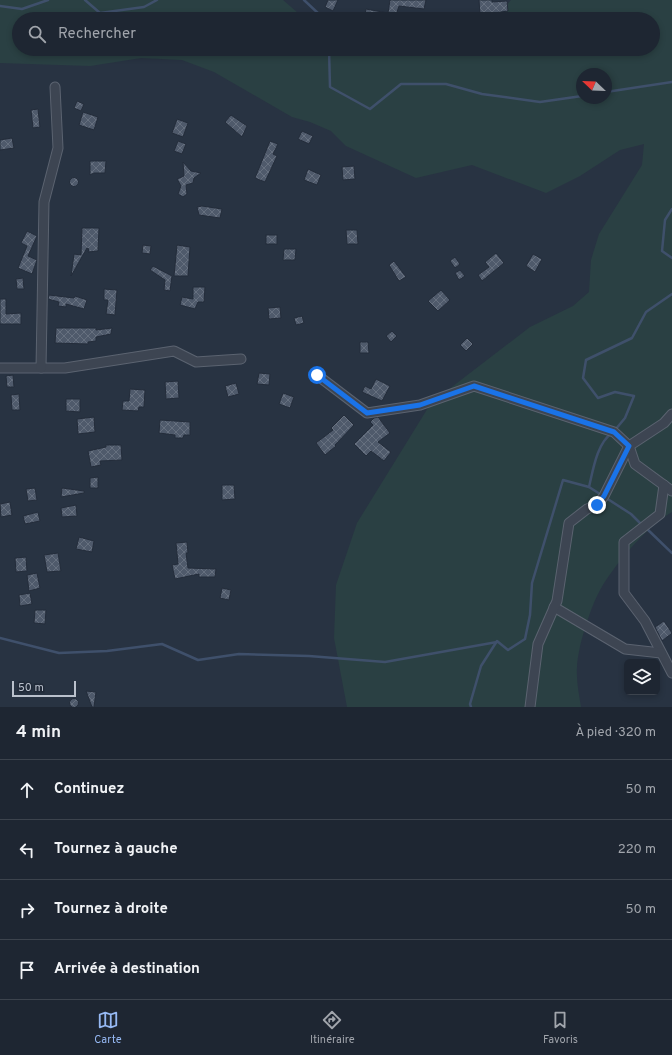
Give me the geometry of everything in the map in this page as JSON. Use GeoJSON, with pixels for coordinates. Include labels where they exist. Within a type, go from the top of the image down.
{"type":"FeatureCollection","features":[{"type":"Feature","properties":{"kind":"street"},"geometry":{"type":"LineString","coordinates":[[41,368],[44,202],[58,148],[55,87]]}},
{"type":"Feature","properties":{"kind":"street"},"geometry":{"type":"LineString","coordinates":[[0,368],[65,368],[174,351],[196,362],[241,359]]}},
{"type":"Feature","properties":{"kind":"street"},"geometry":{"type":"LineString","coordinates":[[317,375],[367,413],[420,405],[474,386],[614,432],[629,446],[635,464],[668,488],[660,514],[624,542],[624,593],[645,621],[672,673]]}},
{"type":"Feature","properties":{"kind":"street"},"geometry":{"type":"LineString","coordinates":[[530,707],[538,644],[554,607],[562,582],[569,523],[586,509],[597,505],[604,496],[629,446],[664,423],[672,414]]}},
{"type":"Feature","properties":{"kind":"street"},"geometry":{"type":"LineString","coordinates":[[554,607],[625,649],[661,653]]}},
{"type":"Feature","properties":{"kind":"green space"},"geometry":{"type":"Polygon","coordinates":[[[0,0],[283,0],[297,12],[12,12],[12,56],[660,56],[660,12],[501,12],[511,0],[672,0],[672,512],[662,518],[630,548],[598,594],[584,630],[579,650],[577,677],[581,707],[347,707],[334,638],[336,585],[357,523],[431,403],[530,327],[573,306],[589,292],[591,260],[599,234],[642,165],[644,144],[620,150],[580,176],[546,193],[472,165],[416,178],[346,146],[331,131],[310,122],[292,117],[214,72],[182,60],[141,58],[90,66],[0,63],[0,0]]]}},
{"type":"Feature","properties":{"kind":"building"},"geometry":{"type":"Polygon","coordinates":[[[328,0],[338,0],[333,11],[325,7],[328,0]]]}},
{"type":"Feature","properties":{"kind":"building"},"geometry":{"type":"Polygon","coordinates":[[[390,0],[426,0],[424,9],[399,6],[397,12],[388,12],[390,0]]]}},
{"type":"Feature","properties":{"kind":"building"},"geometry":{"type":"Polygon","coordinates":[[[479,0],[492,0],[492,2],[507,1],[508,11],[480,12],[479,0]]]}},
{"type":"Feature","properties":{"kind":"building"},"geometry":{"type":"Polygon","coordinates":[[[366,9],[382,12],[365,12],[366,9]]]}},
{"type":"Feature","properties":{"kind":"building"},"geometry":{"type":"Polygon","coordinates":[[[77,101],[84,104],[81,111],[74,108],[77,101]]]}},
{"type":"Feature","properties":{"kind":"building"},"geometry":{"type":"Polygon","coordinates":[[[38,109],[40,127],[33,128],[31,110],[38,109]]]}},
{"type":"Feature","properties":{"kind":"building"},"geometry":{"type":"Polygon","coordinates":[[[83,112],[98,117],[94,130],[79,125],[83,112]]]}},
{"type":"Feature","properties":{"kind":"building"},"geometry":{"type":"Polygon","coordinates":[[[231,115],[247,126],[242,137],[225,122],[231,115]]]}},
{"type":"Feature","properties":{"kind":"building"},"geometry":{"type":"Polygon","coordinates":[[[177,119],[188,123],[183,137],[172,133],[177,119]]]}},
{"type":"Feature","properties":{"kind":"building"},"geometry":{"type":"Polygon","coordinates":[[[302,131],[313,136],[309,144],[298,139],[302,131]]]}},
{"type":"Feature","properties":{"kind":"building"},"geometry":{"type":"Polygon","coordinates":[[[12,138],[14,148],[0,150],[0,140],[12,138]]]}},
{"type":"Feature","properties":{"kind":"building"},"geometry":{"type":"Polygon","coordinates":[[[178,141],[186,144],[182,154],[174,151],[178,141]]]}},
{"type":"Feature","properties":{"kind":"building"},"geometry":{"type":"Polygon","coordinates":[[[270,141],[278,144],[273,154],[277,156],[265,182],[255,178],[270,141]]]}},
{"type":"Feature","properties":{"kind":"building"},"geometry":{"type":"Polygon","coordinates":[[[90,161],[106,161],[105,173],[94,173],[90,175],[90,161]]]}},
{"type":"Feature","properties":{"kind":"building"},"geometry":{"type":"Polygon","coordinates":[[[183,162],[191,171],[201,173],[194,178],[193,183],[186,185],[187,194],[183,197],[178,194],[181,186],[177,179],[184,176],[183,162]]]}},
{"type":"Feature","properties":{"kind":"building"},"geometry":{"type":"Polygon","coordinates":[[[354,166],[355,179],[343,180],[342,167],[354,166]]]}},
{"type":"Feature","properties":{"kind":"building"},"geometry":{"type":"Polygon","coordinates":[[[308,169],[321,175],[317,185],[304,180],[308,169]]]}},
{"type":"Feature","properties":{"kind":"building"},"geometry":{"type":"Polygon","coordinates":[[[72,178],[76,178],[78,182],[76,186],[72,186],[70,184],[70,180],[72,178]]]}},
{"type":"Feature","properties":{"kind":"building"},"geometry":{"type":"Polygon","coordinates":[[[202,206],[222,209],[220,218],[199,215],[197,207],[202,206]]]}},
{"type":"Feature","properties":{"kind":"building"},"geometry":{"type":"Polygon","coordinates":[[[82,228],[99,228],[98,251],[88,252],[89,249],[87,248],[71,276],[74,254],[81,255],[82,228]]]}},
{"type":"Feature","properties":{"kind":"building"},"geometry":{"type":"Polygon","coordinates":[[[346,230],[357,230],[358,244],[347,244],[346,230]]]}},
{"type":"Feature","properties":{"kind":"building"},"geometry":{"type":"Polygon","coordinates":[[[27,231],[37,236],[28,256],[37,260],[32,274],[18,268],[27,246],[21,243],[27,231]]]}},
{"type":"Feature","properties":{"kind":"building"},"geometry":{"type":"Polygon","coordinates":[[[266,235],[277,235],[277,244],[266,244],[266,235]]]}},
{"type":"Feature","properties":{"kind":"building"},"geometry":{"type":"Polygon","coordinates":[[[143,245],[151,246],[150,254],[142,253],[143,245]]]}},
{"type":"Feature","properties":{"kind":"building"},"geometry":{"type":"Polygon","coordinates":[[[177,245],[190,247],[188,276],[174,276],[177,245]]]}},
{"type":"Feature","properties":{"kind":"building"},"geometry":{"type":"Polygon","coordinates":[[[284,249],[296,249],[295,260],[283,260],[284,249]]]}},
{"type":"Feature","properties":{"kind":"building"},"geometry":{"type":"Polygon","coordinates":[[[496,253],[504,263],[482,281],[478,275],[489,267],[485,262],[496,253]]]}},
{"type":"Feature","properties":{"kind":"building"},"geometry":{"type":"Polygon","coordinates":[[[533,254],[542,259],[535,272],[526,266],[533,254]]]}},
{"type":"Feature","properties":{"kind":"building"},"geometry":{"type":"Polygon","coordinates":[[[455,257],[460,264],[455,268],[450,261],[455,257]]]}},
{"type":"Feature","properties":{"kind":"building"},"geometry":{"type":"Polygon","coordinates":[[[394,261],[406,277],[399,281],[389,265],[394,261]]]}},
{"type":"Feature","properties":{"kind":"building"},"geometry":{"type":"Polygon","coordinates":[[[153,266],[172,276],[170,291],[164,290],[165,280],[150,270],[153,266]]]}},
{"type":"Feature","properties":{"kind":"building"},"geometry":{"type":"Polygon","coordinates":[[[460,270],[465,276],[459,280],[455,273],[460,270]]]}},
{"type":"Feature","properties":{"kind":"building"},"geometry":{"type":"Polygon","coordinates":[[[23,278],[24,289],[17,289],[16,279],[23,278]]]}},
{"type":"Feature","properties":{"kind":"building"},"geometry":{"type":"Polygon","coordinates":[[[193,287],[205,287],[204,302],[198,302],[195,309],[180,305],[182,297],[193,299],[193,287]]]}},
{"type":"Feature","properties":{"kind":"building"},"geometry":{"type":"Polygon","coordinates":[[[104,289],[117,290],[115,315],[106,314],[108,300],[104,300],[104,289]]]}},
{"type":"Feature","properties":{"kind":"building"},"geometry":{"type":"Polygon","coordinates":[[[441,290],[450,300],[438,311],[428,301],[441,290]]]}},
{"type":"Feature","properties":{"kind":"building"},"geometry":{"type":"Polygon","coordinates":[[[49,295],[74,298],[75,296],[87,300],[84,309],[66,304],[66,307],[58,306],[59,302],[48,299],[49,295]]]}},
{"type":"Feature","properties":{"kind":"building"},"geometry":{"type":"Polygon","coordinates":[[[0,299],[6,299],[6,314],[21,313],[21,324],[0,324],[0,299]]]}},
{"type":"Feature","properties":{"kind":"building"},"geometry":{"type":"Polygon","coordinates":[[[280,307],[281,318],[269,319],[268,308],[280,307]]]}},
{"type":"Feature","properties":{"kind":"building"},"geometry":{"type":"Polygon","coordinates":[[[302,316],[304,323],[296,325],[294,318],[302,316]]]}},
{"type":"Feature","properties":{"kind":"building"},"geometry":{"type":"Polygon","coordinates":[[[56,328],[96,328],[96,330],[112,328],[111,334],[96,337],[96,341],[88,342],[88,344],[55,343],[56,328]]]}},
{"type":"Feature","properties":{"kind":"building"},"geometry":{"type":"Polygon","coordinates":[[[392,331],[397,336],[391,342],[386,336],[392,331]]]}},
{"type":"Feature","properties":{"kind":"building"},"geometry":{"type":"Polygon","coordinates":[[[467,338],[473,344],[466,351],[460,345],[467,338]]]}},
{"type":"Feature","properties":{"kind":"building"},"geometry":{"type":"Polygon","coordinates":[[[360,342],[368,342],[369,353],[360,353],[360,342]]]}},
{"type":"Feature","properties":{"kind":"building"},"geometry":{"type":"Polygon","coordinates":[[[259,373],[270,374],[269,385],[257,384],[259,373]]]}},
{"type":"Feature","properties":{"kind":"building"},"geometry":{"type":"Polygon","coordinates":[[[13,375],[14,387],[7,387],[6,376],[13,375]]]}},
{"type":"Feature","properties":{"kind":"building"},"geometry":{"type":"Polygon","coordinates":[[[376,379],[390,386],[382,401],[362,392],[365,386],[371,389],[376,379]]]}},
{"type":"Feature","properties":{"kind":"building"},"geometry":{"type":"Polygon","coordinates":[[[178,381],[179,398],[166,399],[165,382],[178,381]]]}},
{"type":"Feature","properties":{"kind":"building"},"geometry":{"type":"Polygon","coordinates":[[[236,383],[239,394],[228,397],[225,386],[236,383]]]}},
{"type":"Feature","properties":{"kind":"building"},"geometry":{"type":"Polygon","coordinates":[[[130,389],[145,390],[144,407],[139,407],[138,411],[122,410],[123,401],[129,401],[130,389]]]}},
{"type":"Feature","properties":{"kind":"building"},"geometry":{"type":"Polygon","coordinates":[[[283,393],[294,397],[290,408],[279,404],[283,393]]]}},
{"type":"Feature","properties":{"kind":"building"},"geometry":{"type":"Polygon","coordinates":[[[19,394],[20,410],[12,410],[11,395],[19,394]]]}},
{"type":"Feature","properties":{"kind":"building"},"geometry":{"type":"Polygon","coordinates":[[[66,399],[80,399],[80,412],[66,411],[66,399]]]}},
{"type":"Feature","properties":{"kind":"building"},"geometry":{"type":"Polygon","coordinates":[[[344,415],[354,425],[335,445],[336,446],[325,455],[316,443],[333,430],[331,428],[344,415]]]}},
{"type":"Feature","properties":{"kind":"building"},"geometry":{"type":"Polygon","coordinates":[[[94,417],[95,432],[78,434],[77,419],[94,417]]]}},
{"type":"Feature","properties":{"kind":"building"},"geometry":{"type":"Polygon","coordinates":[[[378,417],[390,433],[378,442],[391,452],[384,461],[371,451],[366,456],[354,444],[373,425],[370,422],[374,418],[378,417]]]}},
{"type":"Feature","properties":{"kind":"building"},"geometry":{"type":"Polygon","coordinates":[[[160,420],[190,422],[190,435],[184,435],[183,438],[175,438],[175,435],[159,433],[160,420]]]}},
{"type":"Feature","properties":{"kind":"building"},"geometry":{"type":"Polygon","coordinates":[[[106,445],[121,445],[122,460],[100,461],[101,465],[91,467],[88,451],[106,447],[106,445]]]}},
{"type":"Feature","properties":{"kind":"building"},"geometry":{"type":"Polygon","coordinates":[[[98,477],[98,488],[90,488],[90,478],[98,477]]]}},
{"type":"Feature","properties":{"kind":"building"},"geometry":{"type":"Polygon","coordinates":[[[222,485],[234,485],[235,499],[222,500],[222,485]]]}},
{"type":"Feature","properties":{"kind":"building"},"geometry":{"type":"Polygon","coordinates":[[[35,488],[37,500],[28,501],[26,489],[35,488]]]}},
{"type":"Feature","properties":{"kind":"building"},"geometry":{"type":"Polygon","coordinates":[[[62,488],[84,491],[84,493],[61,497],[62,488]]]}},
{"type":"Feature","properties":{"kind":"building"},"geometry":{"type":"Polygon","coordinates":[[[10,502],[12,515],[1,517],[0,504],[10,502]]]}},
{"type":"Feature","properties":{"kind":"building"},"geometry":{"type":"Polygon","coordinates":[[[76,505],[77,516],[62,517],[61,508],[76,505]]]}},
{"type":"Feature","properties":{"kind":"building"},"geometry":{"type":"Polygon","coordinates":[[[38,512],[40,521],[25,524],[23,516],[38,512]]]}},
{"type":"Feature","properties":{"kind":"building"},"geometry":{"type":"Polygon","coordinates":[[[79,537],[94,541],[92,552],[76,549],[79,537]]]}},
{"type":"Feature","properties":{"kind":"building"},"geometry":{"type":"Polygon","coordinates":[[[187,542],[188,553],[186,553],[188,568],[216,569],[215,577],[199,577],[199,574],[175,579],[172,565],[178,564],[176,543],[187,542]]]}},
{"type":"Feature","properties":{"kind":"building"},"geometry":{"type":"Polygon","coordinates":[[[58,553],[61,571],[47,572],[44,555],[58,553]]]}},
{"type":"Feature","properties":{"kind":"building"},"geometry":{"type":"Polygon","coordinates":[[[26,557],[27,571],[16,572],[15,558],[26,557]]]}},
{"type":"Feature","properties":{"kind":"building"},"geometry":{"type":"Polygon","coordinates":[[[37,573],[40,588],[29,591],[27,575],[37,573]]]}},
{"type":"Feature","properties":{"kind":"building"},"geometry":{"type":"Polygon","coordinates":[[[222,588],[231,590],[229,600],[220,598],[222,588]]]}},
{"type":"Feature","properties":{"kind":"building"},"geometry":{"type":"Polygon","coordinates":[[[30,593],[32,604],[20,606],[19,595],[30,593]]]}},
{"type":"Feature","properties":{"kind":"building"},"geometry":{"type":"Polygon","coordinates":[[[35,610],[46,610],[45,624],[34,623],[35,610]]]}},
{"type":"Feature","properties":{"kind":"building"},"geometry":{"type":"Polygon","coordinates":[[[664,621],[672,633],[662,641],[655,627],[664,621]]]}},
{"type":"Feature","properties":{"kind":"building"},"geometry":{"type":"Polygon","coordinates":[[[86,691],[96,692],[94,707],[92,707],[86,691]]]}},
{"type":"Feature","properties":{"kind":"building"},"geometry":{"type":"Polygon","coordinates":[[[72,699],[76,699],[78,703],[76,707],[72,707],[70,705],[70,701],[72,699]]]}},
{"type":"Feature","properties":{"kind":"waterway"},"geometry":{"type":"LineString","coordinates":[[0,6],[22,9],[48,0]]}},
{"type":"Feature","properties":{"kind":"waterway"},"geometry":{"type":"LineString","coordinates":[[85,0],[99,12]]}},
{"type":"Feature","properties":{"kind":"waterway"},"geometry":{"type":"LineString","coordinates":[[107,12],[144,7],[157,0]]}},
{"type":"Feature","properties":{"kind":"waterway"},"geometry":{"type":"LineString","coordinates":[[304,0],[317,12]]}},
{"type":"Feature","properties":{"kind":"waterway"},"geometry":{"type":"LineString","coordinates":[[329,56],[330,87],[370,109],[401,84],[446,84],[482,94],[540,102],[576,97]]}},
{"type":"Feature","properties":{"kind":"waterway"},"geometry":{"type":"LineString","coordinates":[[612,91],[672,82]]}},
{"type":"Feature","properties":{"kind":"waterway"},"geometry":{"type":"LineString","coordinates":[[672,209],[665,220],[662,251],[672,258]]}},
{"type":"Feature","properties":{"kind":"waterway"},"geometry":{"type":"LineString","coordinates":[[615,430],[625,418],[634,396],[615,392],[598,398],[583,378],[586,360],[632,338],[646,312],[672,294]]}},
{"type":"Feature","properties":{"kind":"waterway"},"geometry":{"type":"LineString","coordinates":[[471,707],[470,704],[481,666],[497,641],[508,650],[525,639],[530,615],[532,583],[563,480],[589,487],[599,450],[607,437],[612,433]]}},
{"type":"Feature","properties":{"kind":"waterway"},"geometry":{"type":"LineString","coordinates":[[589,487],[631,514],[642,525]]}},
{"type":"Feature","properties":{"kind":"waterway"},"geometry":{"type":"LineString","coordinates":[[646,528],[672,553]]}},
{"type":"Feature","properties":{"kind":"waterway"},"geometry":{"type":"LineString","coordinates":[[0,638],[59,653],[107,651],[162,644],[198,660],[239,654],[309,656],[385,662],[497,642]]}},
{"type":"Feature","properties":{"kind":"route"},"geometry":{"type":"LineString","coordinates":[[317,375],[367,413],[420,405],[474,386],[567,418],[614,432],[629,446],[604,496],[597,505]]}}]}
